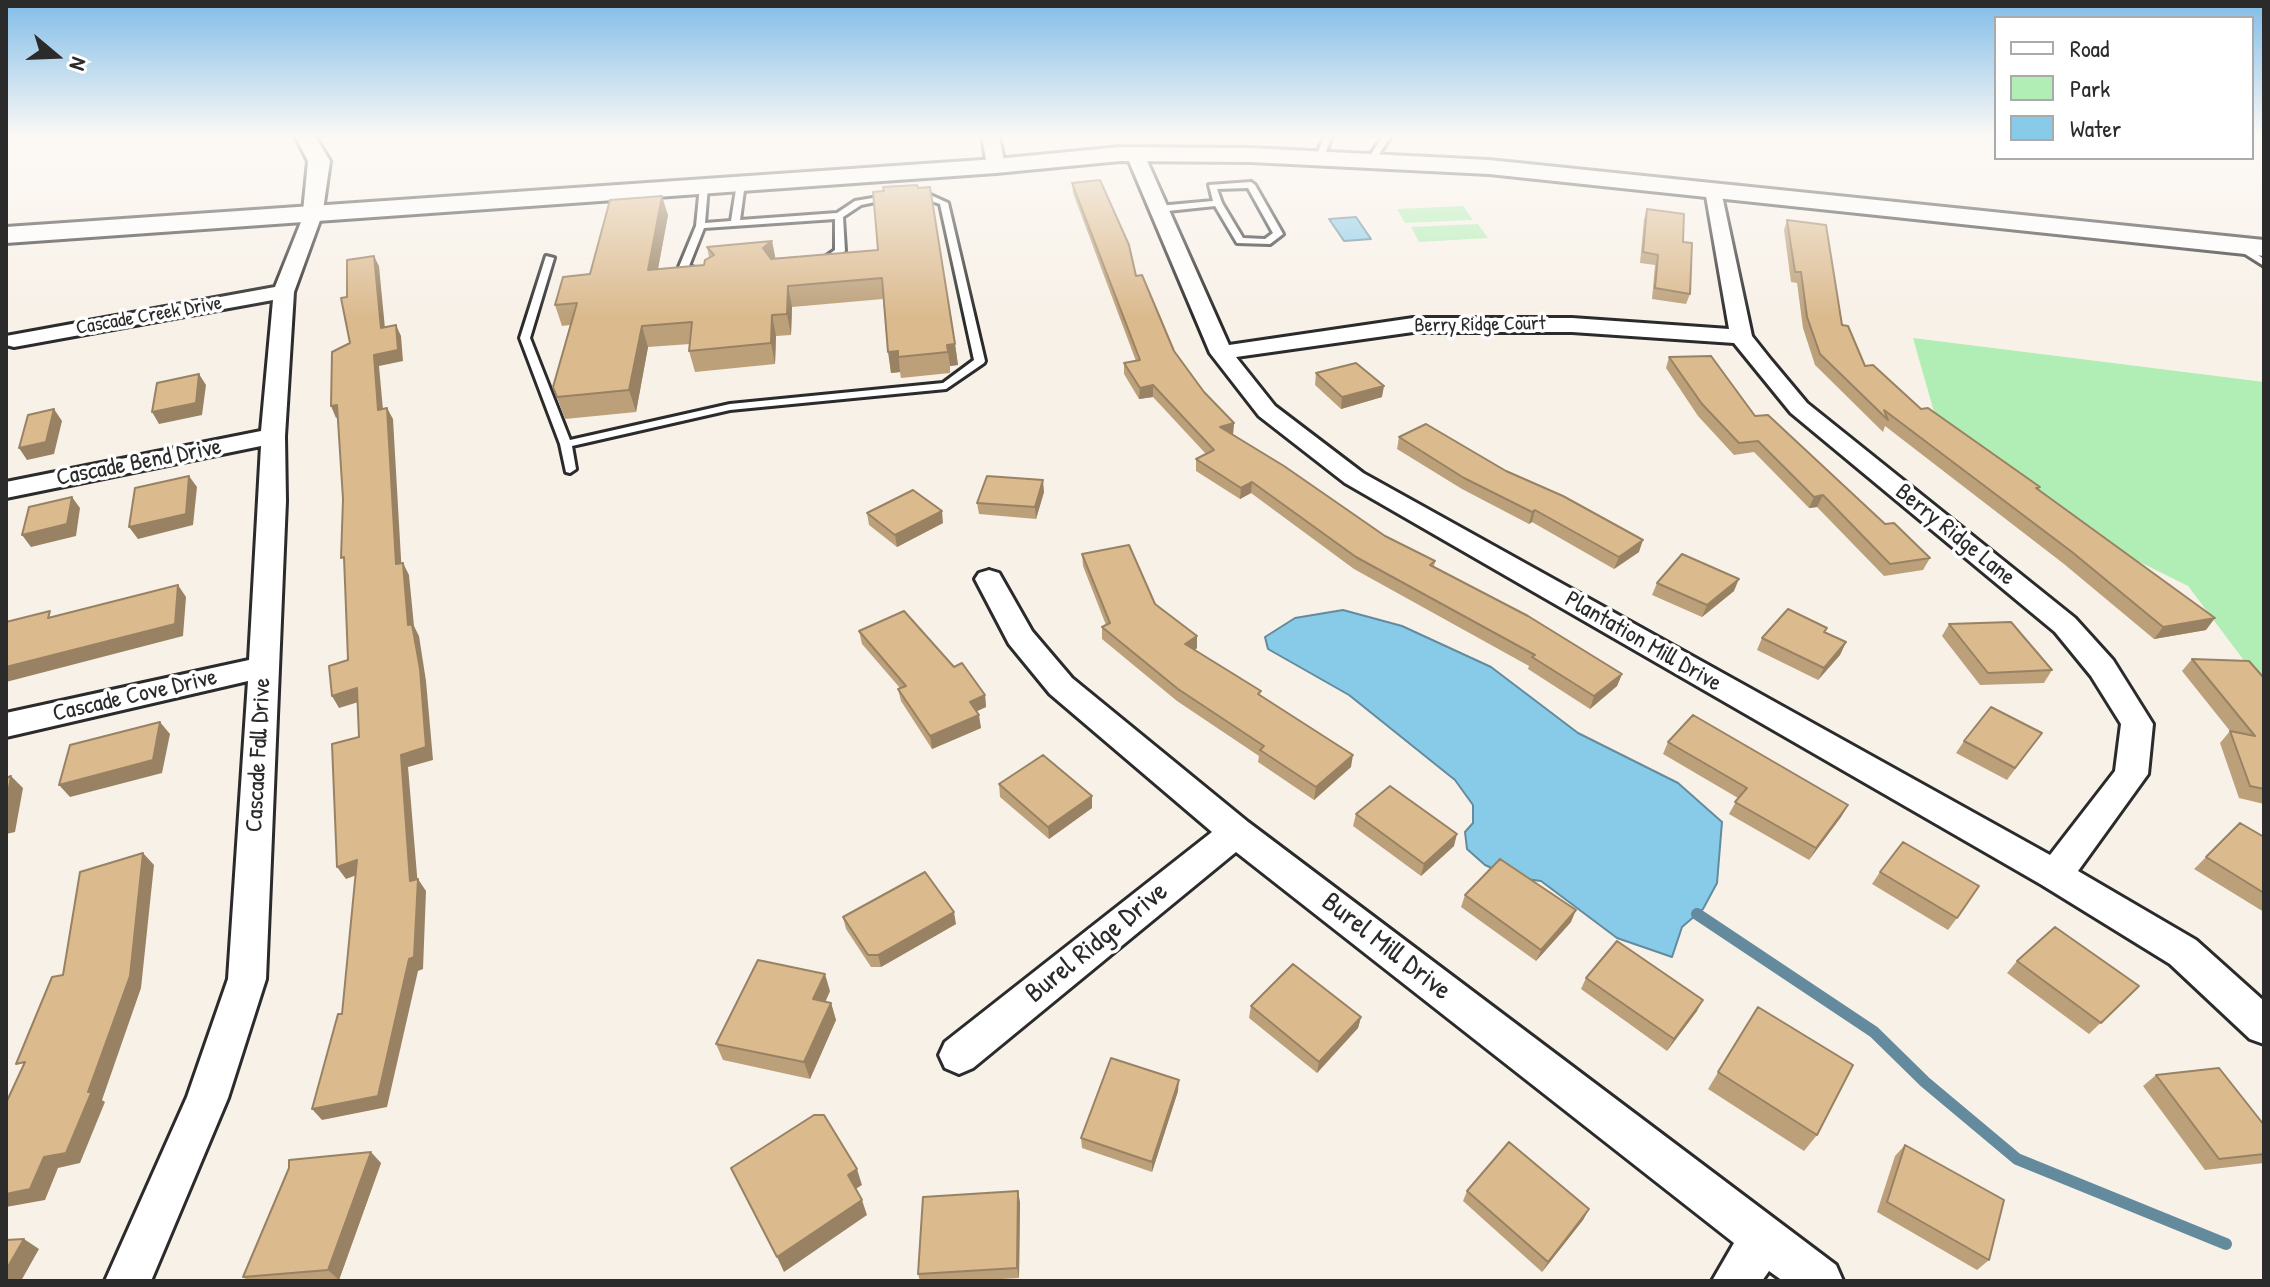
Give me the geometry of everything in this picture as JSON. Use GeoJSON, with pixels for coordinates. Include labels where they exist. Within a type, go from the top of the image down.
{"type":"FeatureCollection","features":[{"type":"Feature","properties":{"kind":"main road"},"geometry":{"type":"LineString","coordinates":[[6,235],[553,196]]}},
{"type":"Feature","properties":{"kind":"main road"},"geometry":{"type":"LineString","coordinates":[[1772,196],[2264,248]]}},
{"type":"Feature","properties":{"kind":"street"},"geometry":{"type":"LineString","coordinates":[[314,212],[316,196]]}},
{"type":"Feature","properties":{"kind":"street","name":"Plantation Mill Drive"},"geometry":{"type":"LineString","coordinates":[[1153,196],[1221,353],[1267,411],[1354,478],[2055,875],[2183,952],[2264,1026]]}},
{"type":"Feature","properties":{"kind":"street","name":"Berry Ridge Lane"},"geometry":{"type":"LineString","coordinates":[[1715,196],[1741,337],[1799,408],[2065,625],[2102,668],[2137,724],[2131,774],[2055,875]]}},
{"type":"Feature","properties":{"kind":"street","name":"Cascade Fall Drive"},"geometry":{"type":"LineString","coordinates":[[128,1281],[207,1098],[247,979],[273,436],[284,292],[314,212]]}},
{"type":"Feature","properties":{"kind":"street","name":"Cascade Creek Drive"},"geometry":{"type":"LineString","coordinates":[[14,340],[284,292]]}},
{"type":"Feature","properties":{"kind":"street","name":"Berry Ridge Court"},"geometry":{"type":"LineString","coordinates":[[1221,353],[1413,325],[1572,325],[1741,337]]}},
{"type":"Feature","properties":{"kind":"street","name":"Cascade Bend Drive"},"geometry":{"type":"LineString","coordinates":[[6,490],[273,436]]}},
{"type":"Feature","properties":{"kind":"street","name":"Burel Mill Drive"},"geometry":{"type":"LineString","coordinates":[[989,579],[1020,637],[1061,686],[1236,832],[1820,1281]]}},
{"type":"Feature","properties":{"kind":"street","name":"Cascade Cove Drive"},"geometry":{"type":"LineString","coordinates":[[6,725],[264,667]]}},
{"type":"Feature","properties":{"kind":"street","name":"Burel Ridge Drive"},"geometry":{"type":"LineString","coordinates":[[959,1055],[1236,832]]}},
{"type":"Feature","properties":{"kind":"street"},"geometry":{"type":"LineString","coordinates":[[1735,1281],[1764,1239]]}},
{"type":"Feature","properties":{"kind":"lane"},"geometry":{"type":"LineString","coordinates":[[703,196],[700,226],[684,267],[711,274]]}},
{"type":"Feature","properties":{"kind":"lane"},"geometry":{"type":"LineString","coordinates":[[735,223],[739,196]]}},
{"type":"Feature","properties":{"kind":"lane"},"geometry":{"type":"LineString","coordinates":[[700,226],[839,216],[858,203],[874,199],[925,196]]}},
{"type":"Feature","properties":{"kind":"lane"},"geometry":{"type":"LineString","coordinates":[[566,444],[730,407],[946,386],[980,361],[944,203],[926,196]]}},
{"type":"Feature","properties":{"kind":"lane"},"geometry":{"type":"LineString","coordinates":[[1215,196],[1240,241],[1267,242],[1278,234],[1257,196]]}},
{"type":"Feature","properties":{"kind":"lane"},"geometry":{"type":"LineString","coordinates":[[1158,209],[1218,203]]}},
{"type":"Feature","properties":{"kind":"lane"},"geometry":{"type":"LineString","coordinates":[[815,264],[828,262],[840,251],[839,216]]}},
{"type":"Feature","properties":{"kind":"lane"},"geometry":{"type":"LineString","coordinates":[[2237,245],[2264,263]]}},
{"type":"Feature","properties":{"kind":"lane"},"geometry":{"type":"LineString","coordinates":[[549,258],[525,338],[566,444],[570,469]]}},
{"type":"Feature","properties":{"kind":"green space"},"geometry":{"type":"Polygon","coordinates":[[[1463,206],[1473,220],[1405,223],[1397,209],[1463,206]]]}},
{"type":"Feature","properties":{"kind":"green space"},"geometry":{"type":"Polygon","coordinates":[[[1478,224],[1488,238],[1419,242],[1411,227],[1478,224]]]}},
{"type":"Feature","properties":{"kind":"green space"},"geometry":{"type":"Polygon","coordinates":[[[1913,338],[2264,382],[2264,687],[2188,586],[1950,468],[1913,338]]]}},
{"type":"Feature","properties":{"kind":"water"},"geometry":{"type":"Polygon","coordinates":[[[1356,217],[1371,239],[1344,241],[1329,219],[1356,217]]]}},
{"type":"Feature","properties":{"kind":"water"},"geometry":{"type":"Polygon","coordinates":[[[1343,610],[1402,626],[1491,667],[1578,733],[1678,783],[1722,822],[1717,883],[1703,909],[1682,927],[1672,957],[1617,938],[1541,881],[1511,877],[1485,865],[1467,849],[1465,832],[1473,823],[1473,805],[1455,780],[1349,695],[1268,649],[1265,637],[1295,618],[1343,610]]]}},
{"type":"Feature","properties":{"kind":"building"},"geometry":{"type":"Polygon","coordinates":[[[662,196],[648,270],[704,265],[705,260],[714,255],[707,247],[772,241],[763,248],[771,259],[878,250],[873,196],[931,196],[955,344],[947,345],[948,352],[898,357],[898,351],[888,352],[882,278],[788,286],[787,314],[772,315],[771,343],[689,351],[692,322],[642,326],[629,390],[557,397],[553,387],[577,303],[555,305],[563,277],[590,274],[610,200],[662,196]]]}},
{"type":"Feature","properties":{"kind":"building"},"geometry":{"type":"Polygon","coordinates":[[[1077,196],[1107,196],[1129,245],[1136,276],[1142,275],[1174,351],[1204,392],[1234,423],[1220,427],[1284,466],[1385,536],[1435,561],[1430,565],[1528,616],[1622,674],[1594,696],[1532,657],[1535,655],[1356,557],[1252,482],[1241,488],[1196,459],[1214,450],[1153,385],[1140,388],[1124,363],[1140,360],[1077,196]]]}},
{"type":"Feature","properties":{"kind":"building"},"geometry":{"type":"Polygon","coordinates":[[[1647,209],[1684,214],[1683,242],[1692,243],[1690,294],[1655,288],[1658,255],[1643,252],[1647,209]]]}},
{"type":"Feature","properties":{"kind":"building"},"geometry":{"type":"Polygon","coordinates":[[[1787,220],[1826,225],[1842,325],[1848,326],[1865,366],[1873,365],[1921,409],[1928,408],[2040,487],[2036,488],[2215,618],[2163,627],[2072,552],[1884,410],[1888,420],[1820,354],[1807,317],[1801,272],[1795,272],[1787,220]]]}},
{"type":"Feature","properties":{"kind":"building"},"geometry":{"type":"Polygon","coordinates":[[[374,256],[381,328],[396,325],[398,350],[374,355],[378,410],[387,408],[396,564],[403,563],[408,625],[412,624],[420,669],[426,747],[401,755],[410,881],[418,879],[414,957],[409,959],[378,1096],[312,1109],[338,1014],[342,1014],[357,860],[337,867],[332,744],[359,737],[357,688],[332,696],[329,666],[348,660],[344,557],[341,558],[343,499],[337,405],[331,406],[332,352],[350,343],[341,298],[347,297],[347,260],[374,256]]]}},
{"type":"Feature","properties":{"kind":"building"},"geometry":{"type":"Polygon","coordinates":[[[1711,356],[1755,416],[1768,415],[1885,524],[1894,523],[1930,558],[1890,564],[1823,495],[1814,497],[1758,441],[1739,443],[1702,404],[1669,357],[1711,356]]]}},
{"type":"Feature","properties":{"kind":"building"},"geometry":{"type":"Polygon","coordinates":[[[1356,363],[1384,386],[1342,397],[1316,373],[1356,363]]]}},
{"type":"Feature","properties":{"kind":"building"},"geometry":{"type":"Polygon","coordinates":[[[199,374],[196,403],[152,412],[157,383],[199,374]]]}},
{"type":"Feature","properties":{"kind":"building"},"geometry":{"type":"Polygon","coordinates":[[[54,409],[46,442],[19,448],[28,415],[54,409]]]}},
{"type":"Feature","properties":{"kind":"building"},"geometry":{"type":"Polygon","coordinates":[[[1426,424],[1506,471],[1563,496],[1643,540],[1619,557],[1535,510],[1532,512],[1464,478],[1399,437],[1426,424]]]}},
{"type":"Feature","properties":{"kind":"building"},"geometry":{"type":"Polygon","coordinates":[[[189,476],[186,514],[129,527],[135,488],[189,476]]]}},
{"type":"Feature","properties":{"kind":"building"},"geometry":{"type":"Polygon","coordinates":[[[987,476],[1043,480],[1035,507],[977,503],[987,476]]]}},
{"type":"Feature","properties":{"kind":"building"},"geometry":{"type":"Polygon","coordinates":[[[913,490],[942,511],[895,535],[867,513],[913,490]]]}},
{"type":"Feature","properties":{"kind":"building"},"geometry":{"type":"Polygon","coordinates":[[[72,497],[67,524],[22,535],[29,507],[72,497]]]}},
{"type":"Feature","properties":{"kind":"building"},"geometry":{"type":"Polygon","coordinates":[[[1129,545],[1155,604],[1197,636],[1185,644],[1261,691],[1258,694],[1353,755],[1316,787],[1260,750],[1264,746],[1178,689],[1102,627],[1110,623],[1082,554],[1129,545]]]}},
{"type":"Feature","properties":{"kind":"building"},"geometry":{"type":"Polygon","coordinates":[[[1682,554],[1739,579],[1707,605],[1657,583],[1682,554]]]}},
{"type":"Feature","properties":{"kind":"building"},"geometry":{"type":"Polygon","coordinates":[[[178,585],[175,624],[6,667],[6,622],[50,611],[48,618],[178,585]]]}},
{"type":"Feature","properties":{"kind":"building"},"geometry":{"type":"Polygon","coordinates":[[[1788,609],[1827,628],[1824,632],[1846,642],[1824,668],[1762,638],[1788,609]]]}},
{"type":"Feature","properties":{"kind":"building"},"geometry":{"type":"Polygon","coordinates":[[[904,611],[954,667],[962,663],[985,695],[970,702],[979,715],[930,736],[898,689],[906,686],[859,631],[904,611]]]}},
{"type":"Feature","properties":{"kind":"building"},"geometry":{"type":"Polygon","coordinates":[[[2011,622],[2052,670],[1988,673],[1949,624],[2011,622]]]}},
{"type":"Feature","properties":{"kind":"building"},"geometry":{"type":"Polygon","coordinates":[[[2192,659],[2249,661],[2264,678],[2264,789],[2250,786],[2230,731],[2255,736],[2192,659]]]}},
{"type":"Feature","properties":{"kind":"building"},"geometry":{"type":"Polygon","coordinates":[[[1991,707],[2042,733],[2015,768],[1964,741],[1991,707]]]}},
{"type":"Feature","properties":{"kind":"building"},"geometry":{"type":"Polygon","coordinates":[[[1693,715],[1848,805],[1816,848],[1735,802],[1747,788],[1668,742],[1693,715]]]}},
{"type":"Feature","properties":{"kind":"building"},"geometry":{"type":"Polygon","coordinates":[[[160,722],[153,760],[59,785],[70,745],[160,722]]]}},
{"type":"Feature","properties":{"kind":"building"},"geometry":{"type":"Polygon","coordinates":[[[1043,755],[1092,796],[1048,827],[999,784],[1043,755]]]}},
{"type":"Feature","properties":{"kind":"building"},"geometry":{"type":"Polygon","coordinates":[[[11,776],[6,806],[6,778],[11,776]]]}},
{"type":"Feature","properties":{"kind":"building"},"geometry":{"type":"Polygon","coordinates":[[[1390,786],[1457,834],[1424,864],[1356,814],[1390,786]]]}},
{"type":"Feature","properties":{"kind":"building"},"geometry":{"type":"Polygon","coordinates":[[[2240,823],[2264,837],[2264,893],[2206,857],[2240,823]]]}},
{"type":"Feature","properties":{"kind":"building"},"geometry":{"type":"Polygon","coordinates":[[[1903,842],[1979,886],[1957,918],[1880,872],[1903,842]]]}},
{"type":"Feature","properties":{"kind":"building"},"geometry":{"type":"Polygon","coordinates":[[[143,853],[130,976],[88,1092],[92,1091],[66,1153],[44,1157],[30,1189],[6,1194],[6,1103],[25,1062],[16,1064],[52,977],[63,975],[80,872],[143,853]]]}},
{"type":"Feature","properties":{"kind":"building"},"geometry":{"type":"Polygon","coordinates":[[[1500,859],[1576,910],[1541,950],[1465,895],[1500,859]]]}},
{"type":"Feature","properties":{"kind":"building"},"geometry":{"type":"Polygon","coordinates":[[[925,872],[954,912],[878,955],[868,955],[843,917],[925,872]]]}},
{"type":"Feature","properties":{"kind":"building"},"geometry":{"type":"Polygon","coordinates":[[[2055,927],[2139,986],[2101,1023],[2017,961],[2055,927]]]}},
{"type":"Feature","properties":{"kind":"building"},"geometry":{"type":"Polygon","coordinates":[[[1617,941],[1703,1000],[1674,1039],[1586,978],[1617,941]]]}},
{"type":"Feature","properties":{"kind":"building"},"geometry":{"type":"Polygon","coordinates":[[[758,960],[825,974],[813,999],[831,1003],[804,1062],[716,1044],[758,960]]]}},
{"type":"Feature","properties":{"kind":"building"},"geometry":{"type":"Polygon","coordinates":[[[1293,964],[1361,1017],[1319,1062],[1251,1006],[1293,964]]]}},
{"type":"Feature","properties":{"kind":"building"},"geometry":{"type":"Polygon","coordinates":[[[1758,1007],[1853,1065],[1817,1135],[1718,1072],[1758,1007]]]}},
{"type":"Feature","properties":{"kind":"building"},"geometry":{"type":"Polygon","coordinates":[[[1111,1058],[1179,1080],[1152,1162],[1081,1138],[1111,1058]]]}},
{"type":"Feature","properties":{"kind":"building"},"geometry":{"type":"Polygon","coordinates":[[[2219,1068],[2264,1125],[2264,1154],[2219,1159],[2156,1075],[2219,1068]]]}},
{"type":"Feature","properties":{"kind":"building"},"geometry":{"type":"Polygon","coordinates":[[[814,1115],[824,1115],[857,1169],[848,1175],[862,1200],[777,1257],[731,1168],[814,1115]]]}},
{"type":"Feature","properties":{"kind":"building"},"geometry":{"type":"Polygon","coordinates":[[[1509,1142],[1589,1209],[1548,1262],[1467,1191],[1509,1142]]]}},
{"type":"Feature","properties":{"kind":"building"},"geometry":{"type":"Polygon","coordinates":[[[1905,1145],[2004,1200],[1989,1260],[1887,1202],[1905,1145]]]}},
{"type":"Feature","properties":{"kind":"building"},"geometry":{"type":"Polygon","coordinates":[[[371,1152],[328,1270],[243,1277],[289,1168],[289,1160],[371,1152]]]}},
{"type":"Feature","properties":{"kind":"building"},"geometry":{"type":"Polygon","coordinates":[[[1018,1191],[1017,1268],[918,1274],[923,1197],[1018,1191]]]}},
{"type":"Feature","properties":{"kind":"building"},"geometry":{"type":"Polygon","coordinates":[[[24,1239],[6,1270],[6,1240],[24,1239]]]}},
{"type":"Feature","properties":{"kind":"waterway"},"geometry":{"type":"LineString","coordinates":[[1697,914],[1874,1032],[1925,1082],[2017,1159],[2226,1244]]}}]}
